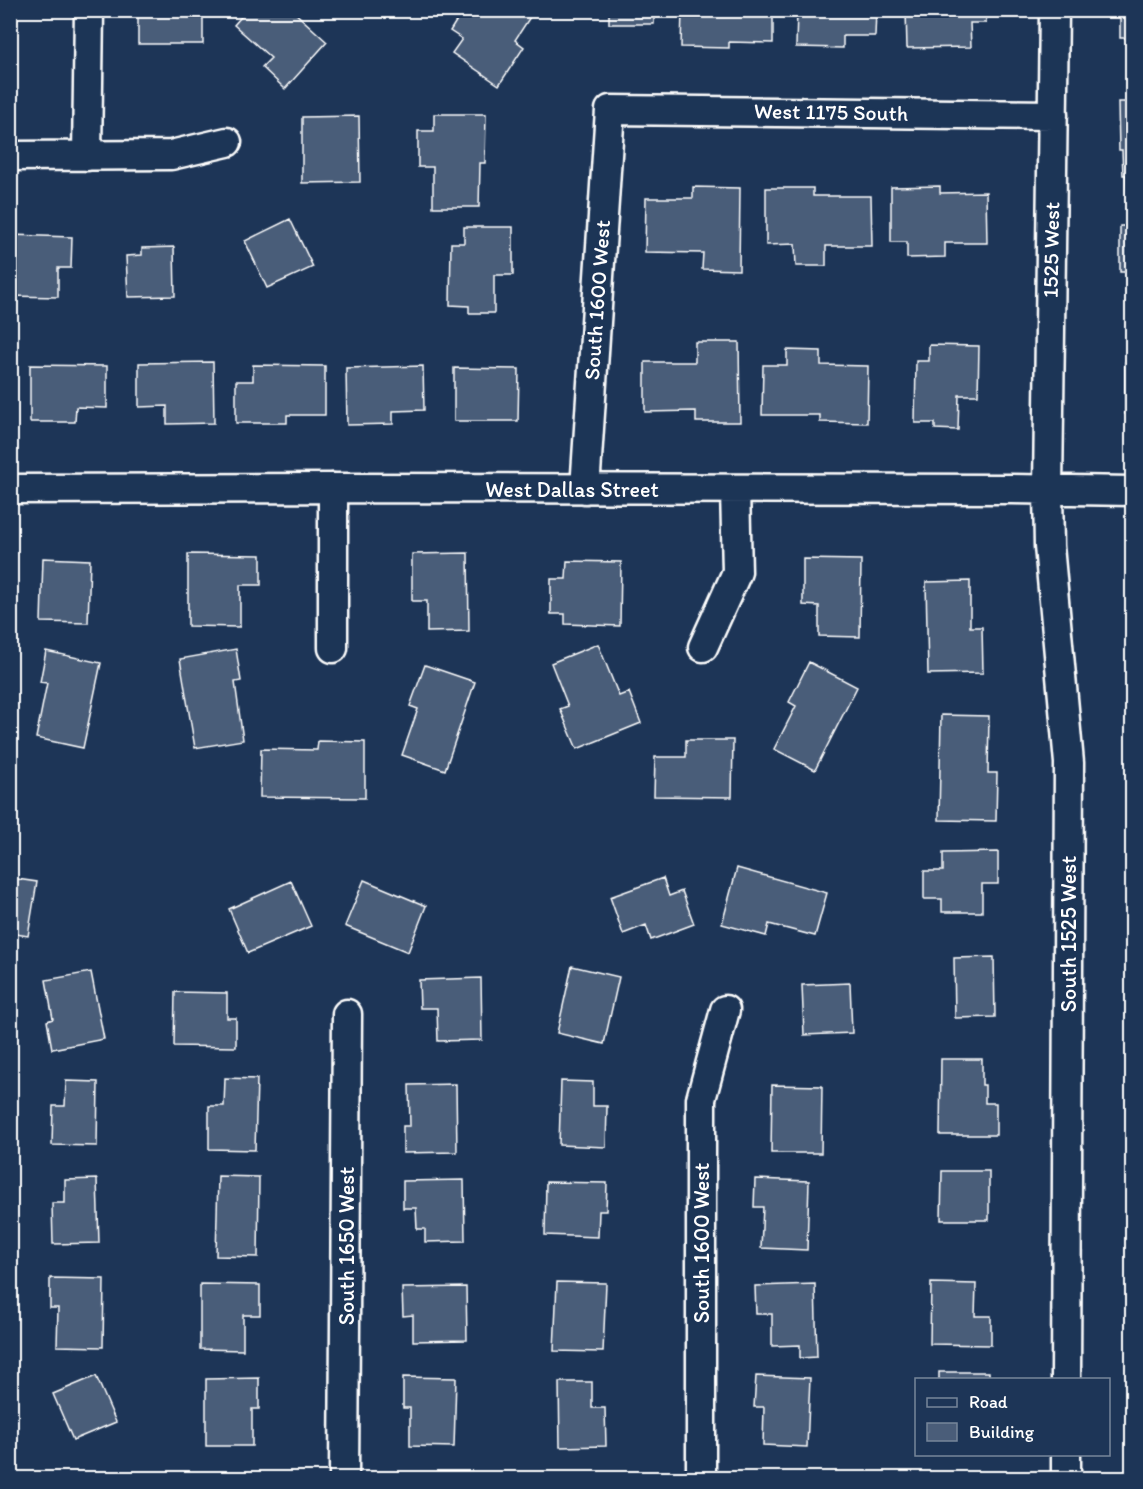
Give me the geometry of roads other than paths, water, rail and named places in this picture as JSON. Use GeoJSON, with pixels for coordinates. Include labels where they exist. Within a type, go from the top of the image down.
{"type":"FeatureCollection","features":[{"type":"Feature","properties":{"kind":"street"},"geometry":{"type":"LineString","coordinates":[[87,156],[89,10]]}},
{"type":"Feature","properties":{"kind":"street","name":"1525 West"},"geometry":{"type":"LineString","coordinates":[[1048,490],[1054,10]]}},
{"type":"Feature","properties":{"kind":"street","name":"West 1175 South"},"geometry":{"type":"LineString","coordinates":[[610,110],[1053,115]]}},
{"type":"Feature","properties":{"kind":"street","name":"South 1600 West"},"geometry":{"type":"LineString","coordinates":[[585,489],[610,110]]}},
{"type":"Feature","properties":{"kind":"street"},"geometry":{"type":"LineString","coordinates":[[10,156],[171,155],[227,142]]}},
{"type":"Feature","properties":{"kind":"street"},"geometry":{"type":"LineString","coordinates":[[333,488],[333,648]]}},
{"type":"Feature","properties":{"kind":"street","name":"West Dallas Street"},"geometry":{"type":"LineString","coordinates":[[10,489],[1132,491]]}},
{"type":"Feature","properties":{"kind":"street"},"geometry":{"type":"LineString","coordinates":[[703,648],[737,572],[735,489]]}},
{"type":"Feature","properties":{"kind":"street","name":"South 1525 West"},"geometry":{"type":"LineString","coordinates":[[1048,490],[1049,546],[1069,763],[1066,1378]]}},
{"type":"Feature","properties":{"kind":"street","name":"South 1600 West"},"geometry":{"type":"LineString","coordinates":[[701,1479],[701,1099],[725,1010]]}},
{"type":"Feature","properties":{"kind":"street","name":"South 1650 West"},"geometry":{"type":"LineString","coordinates":[[344,1479],[347,1014]]}},
{"type":"Feature","properties":{"kind":"street"},"geometry":{"type":"LineString","coordinates":[[1066,1456],[1066,1479]]}}]}
